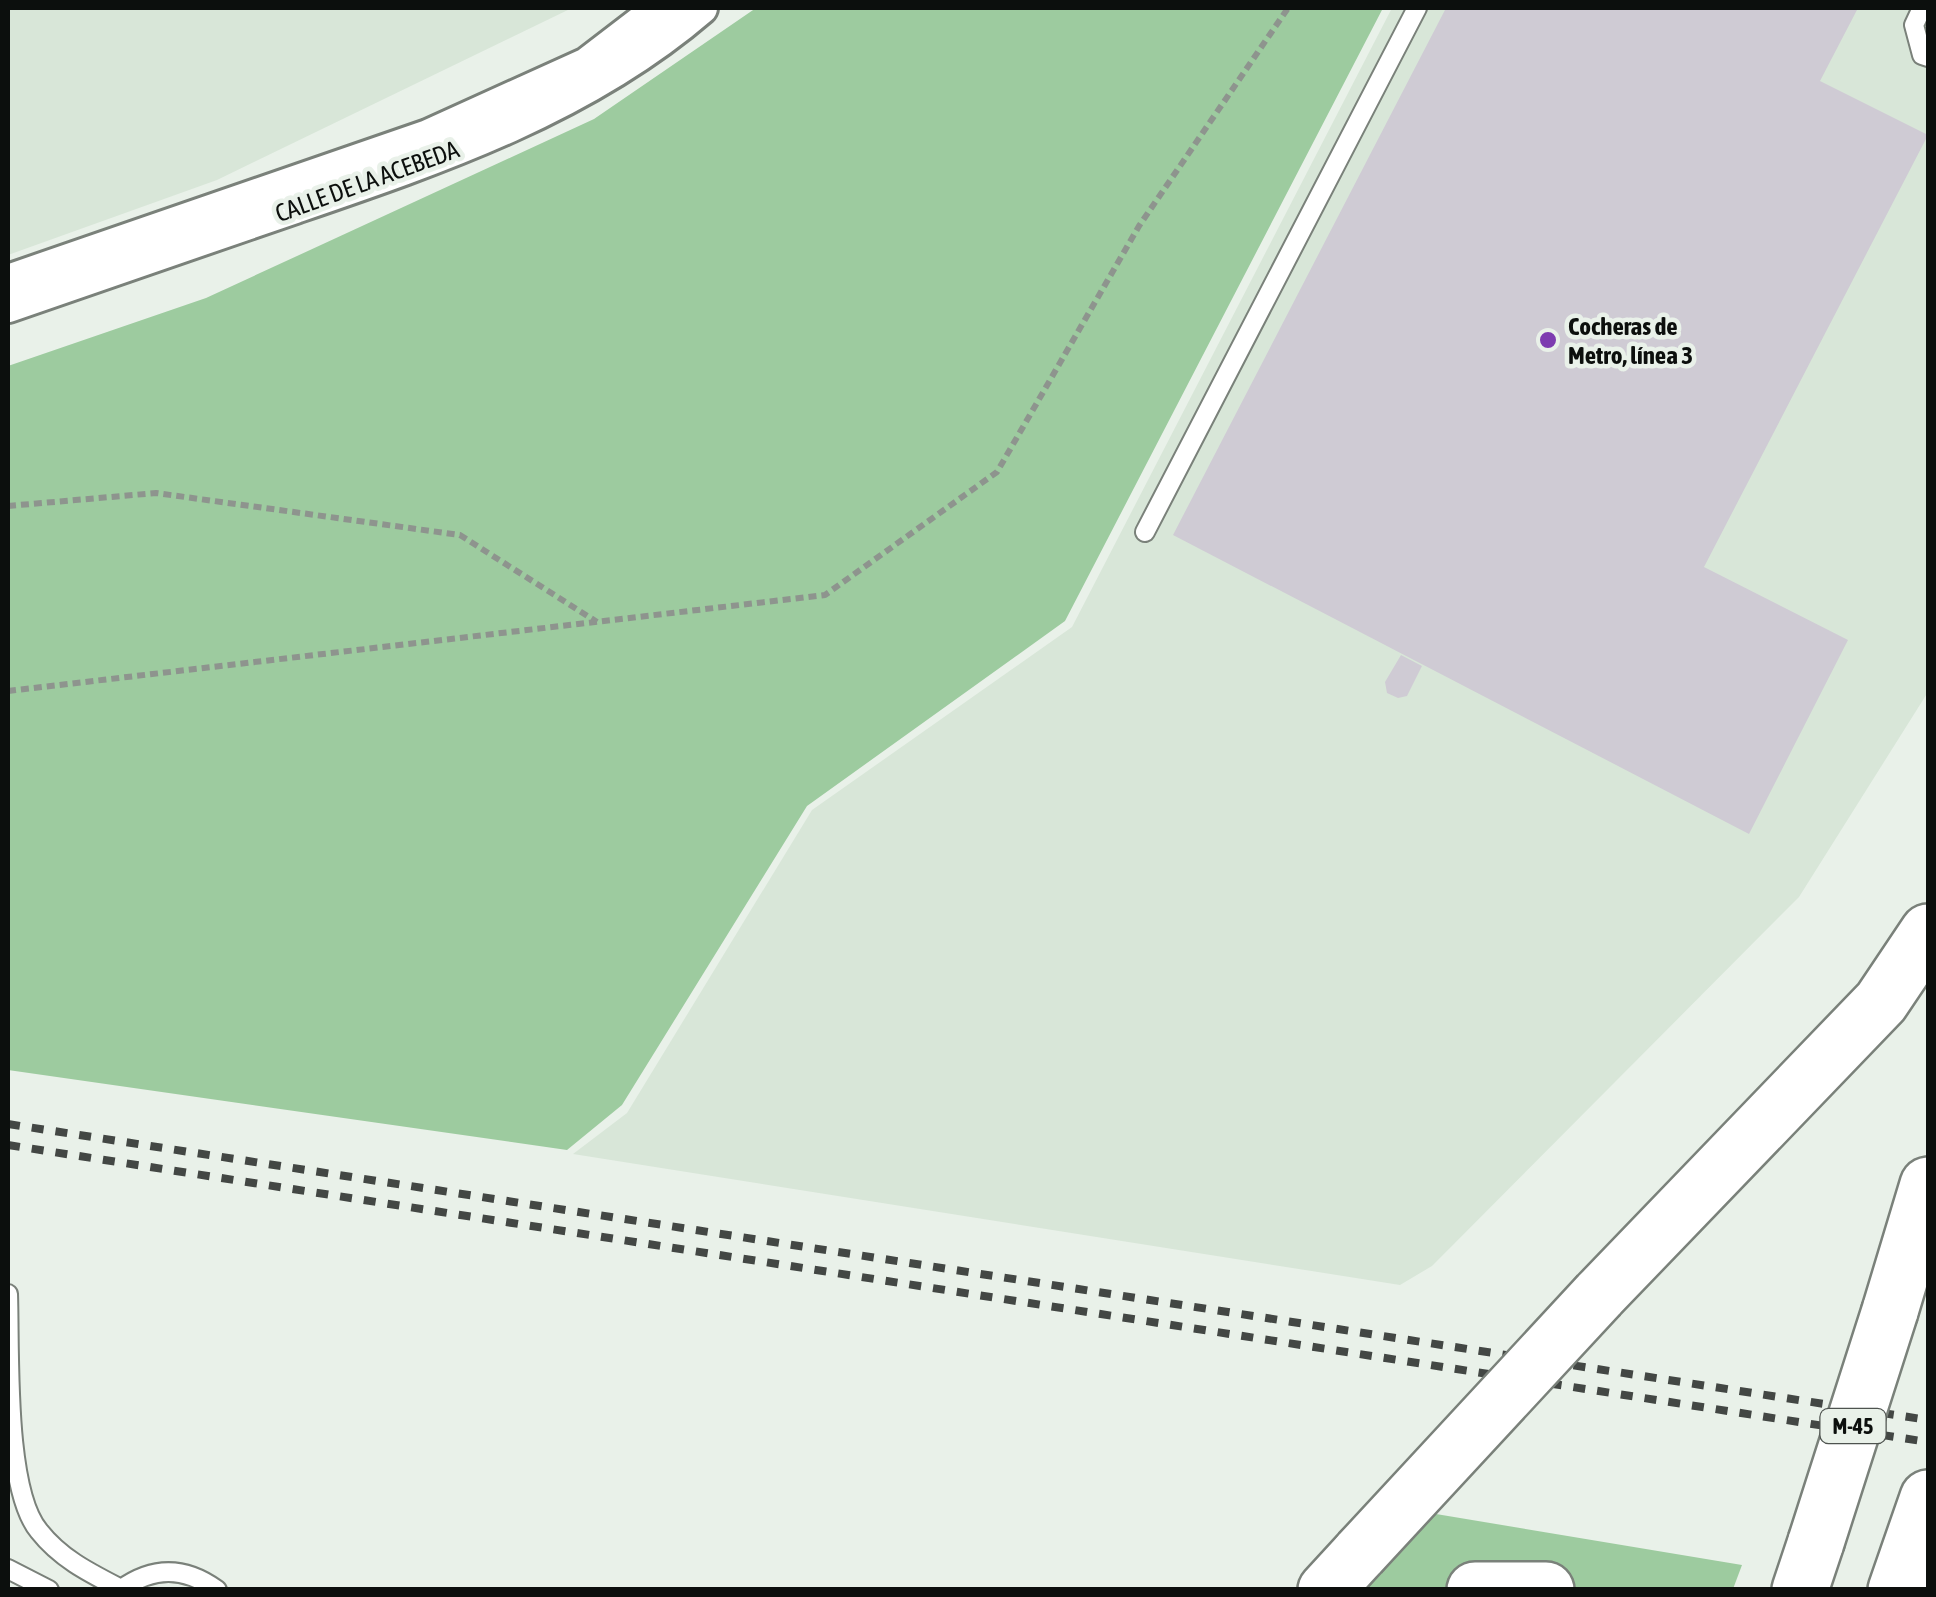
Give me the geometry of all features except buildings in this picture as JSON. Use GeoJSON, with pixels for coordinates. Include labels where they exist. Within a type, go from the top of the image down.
{"type":"FeatureCollection","features":[{"type":"Feature","properties":{"kind":"highway"},"geometry":{"type":"LineString","coordinates":[[1343,1571],[1599,1294],[1881,1002],[1928,932]]}},
{"type":"Feature","properties":{"kind":"highway"},"geometry":{"type":"LineString","coordinates":[[1918,1238],[1928,1185]]}},
{"type":"Feature","properties":{"kind":"highway","name":"M-45"},"geometry":{"type":"LineString","coordinates":[[1808,1566],[1890,1311],[1918,1238]]}},
{"type":"Feature","properties":{"kind":"highway"},"geometry":{"type":"LineString","coordinates":[[1896,1590],[1928,1498]]}},
{"type":"Feature","properties":{"kind":"highway"},"geometry":{"type":"LineString","coordinates":[[1475,1590],[1546,1590]]}},
{"type":"Feature","properties":{"kind":"street","name":"CALLE DE LA ACEBEDA"},"geometry":{"type":"LineString","coordinates":[[8,281],[428,136],[587,64],[660,8]]}},
{"type":"Feature","properties":{"kind":"street","name":"CALLE DE LA ACEBEDA"},"geometry":{"type":"LineString","coordinates":[[8,306],[436,159],[539,114],[671,34],[701,8]]}},
{"type":"Feature","properties":{"kind":"lane"},"geometry":{"type":"LineString","coordinates":[[1145,532],[1418,8]]}},
{"type":"Feature","properties":{"kind":"lane"},"geometry":{"type":"LineString","coordinates":[[1922,8],[1914,25],[1922,55],[1928,57]]}},
{"type":"Feature","properties":{"kind":"lane"},"geometry":{"type":"LineString","coordinates":[[8,1294],[19,1488],[36,1528],[69,1562],[120,1589],[140,1576],[162,1571],[182,1572],[217,1590]]}},
{"type":"Feature","properties":{"kind":"lane"},"geometry":{"type":"LineString","coordinates":[[8,1568],[50,1590]]}},
{"type":"Feature","properties":{"kind":"path"},"geometry":{"type":"LineString","coordinates":[[8,691],[825,596],[997,472],[1139,226],[1288,8]]}},
{"type":"Feature","properties":{"kind":"path"},"geometry":{"type":"LineString","coordinates":[[8,506],[156,493],[460,535],[597,622]]}},
{"type":"Feature","properties":{"kind":"shaded area"},"geometry":{"type":"Polygon","coordinates":[[[8,8],[572,8],[217,180],[8,255],[8,8]]]}},
{"type":"Feature","properties":{"kind":"shaded area"},"geometry":{"type":"Polygon","coordinates":[[[1392,8],[1928,8],[1928,692],[1799,897],[1432,1266],[1400,1285],[573,1154],[627,1113],[812,810],[1072,627],[1392,8]]]}},
{"type":"Feature","properties":{"kind":"green space"},"geometry":{"type":"Polygon","coordinates":[[[756,8],[1383,8],[1065,621],[807,806],[622,1105],[567,1150],[8,1070],[8,366],[206,298],[594,119],[756,8]]]}},
{"type":"Feature","properties":{"kind":"green space"},"geometry":{"type":"Polygon","coordinates":[[[1430,1513],[1742,1565],[1733,1589],[1360,1590],[1430,1513]]]}},
{"type":"Feature","properties":{"kind":"railway"},"geometry":{"type":"LineString","coordinates":[[8,1124],[1928,1420]]}},
{"type":"Feature","properties":{"kind":"railway"},"geometry":{"type":"LineString","coordinates":[[8,1145],[1928,1442]]}},
{"type":"Feature","properties":{"kind":"place","name":"Cocheras de Metro, línea 3"},"geometry":{"type":"Point","coordinates":[1548,340]}}]}
